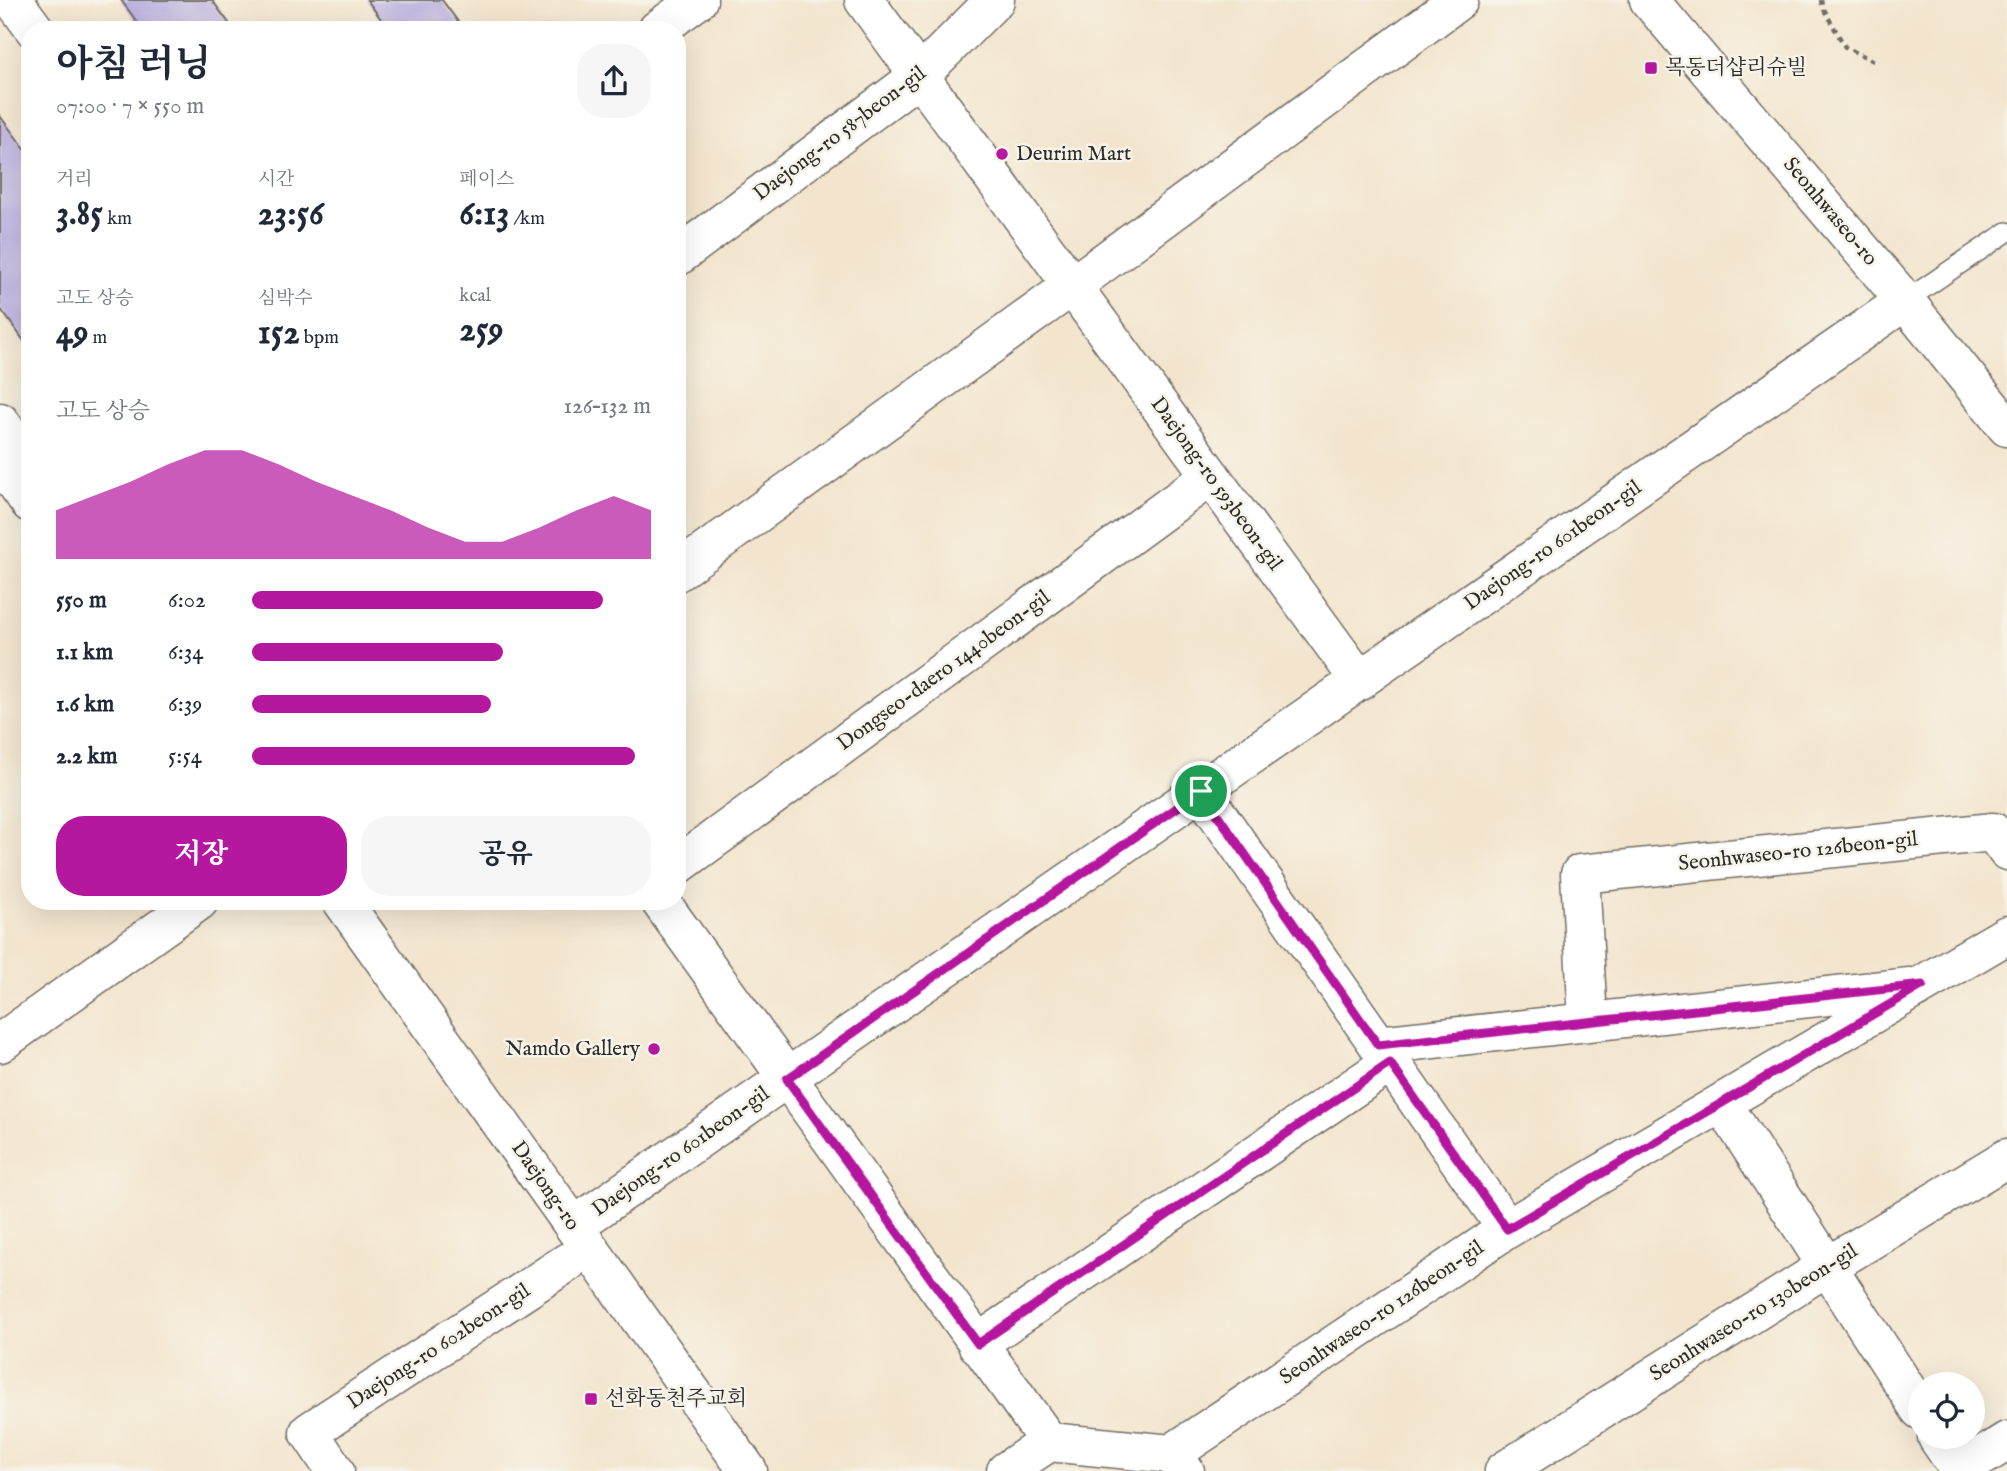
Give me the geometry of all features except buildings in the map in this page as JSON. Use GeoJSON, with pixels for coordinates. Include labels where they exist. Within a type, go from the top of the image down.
{"type":"FeatureCollection","features":[{"type":"Feature","properties":{"kind":"street"},"geometry":{"type":"LineString","coordinates":[[13,0],[28,21]]}},
{"type":"Feature","properties":{"kind":"street"},"geometry":{"type":"LineString","coordinates":[[669,21],[698,0]]}},
{"type":"Feature","properties":{"kind":"street","name":"Daejong-ro 593beon-gil"},"geometry":{"type":"LineString","coordinates":[[864,0],[1360,681]]}},
{"type":"Feature","properties":{"kind":"street","name":"Daejong-ro 587beon-gil"},"geometry":{"type":"LineString","coordinates":[[686,250],[919,76],[995,0]]}},
{"type":"Feature","properties":{"kind":"street"},"geometry":{"type":"LineString","coordinates":[[686,565],[1072,286],[1459,0]]}},
{"type":"Feature","properties":{"kind":"street","name":"Seonhwaseo-ro"},"geometry":{"type":"LineString","coordinates":[[1649,0],[1905,301],[2007,427]]}},
{"type":"Feature","properties":{"kind":"street","name":"Daejong-ro 601beon-gil"},"geometry":{"type":"LineString","coordinates":[[571,1244],[787,1079],[1905,301]]}},
{"type":"Feature","properties":{"kind":"street"},"geometry":{"type":"LineString","coordinates":[[0,422],[16,485]]}},
{"type":"Feature","properties":{"kind":"street","name":"Dongseo-daero 1440beon-gil"},"geometry":{"type":"LineString","coordinates":[[686,859],[1211,476]]}},
{"type":"Feature","properties":{"kind":"street"},"geometry":{"type":"LineString","coordinates":[[1201,791],[1507,1229]]}},
{"type":"Feature","properties":{"kind":"street","name":"Seonhwaseo-ro 126beon-gil"},"geometry":{"type":"LineString","coordinates":[[1588,1021],[1580,874],[1993,832],[2007,851]]}},
{"type":"Feature","properties":{"kind":"street"},"geometry":{"type":"LineString","coordinates":[[0,1043],[186,910]]}},
{"type":"Feature","properties":{"kind":"street","name":"Daejong-ro"},"geometry":{"type":"LineString","coordinates":[[319,910],[571,1244],[748,1471]]}},
{"type":"Feature","properties":{"kind":"street","name":"Daejong-ro"},"geometry":{"type":"LineString","coordinates":[[348,910],[571,1244],[717,1471]]}},
{"type":"Feature","properties":{"kind":"street"},"geometry":{"type":"LineString","coordinates":[[666,910],[1049,1443]]}},
{"type":"Feature","properties":{"kind":"street","name":"Seonhwaseo-ro 126beon-gil"},"geometry":{"type":"LineString","coordinates":[[1178,1463],[1507,1229],[2007,935]]}},
{"type":"Feature","properties":{"kind":"street","name":"Seonhwaseo-ro 126beon-gil"},"geometry":{"type":"LineString","coordinates":[[1384,1054],[1588,1021],[1923,985]]}},
{"type":"Feature","properties":{"kind":"street"},"geometry":{"type":"LineString","coordinates":[[978,1344],[1384,1054]]}},
{"type":"Feature","properties":{"kind":"street"},"geometry":{"type":"LineString","coordinates":[[1722,1103],[1908,1392]]}},
{"type":"Feature","properties":{"kind":"street","name":"Seonhwaseo-ro 130beon-gil"},"geometry":{"type":"LineString","coordinates":[[1503,1471],[2007,1158]]}},
{"type":"Feature","properties":{"kind":"street","name":"Daejong-ro 602beon-gil"},"geometry":{"type":"LineString","coordinates":[[335,1471],[309,1432],[571,1244]]}},
{"type":"Feature","properties":{"kind":"street"},"geometry":{"type":"LineString","coordinates":[[1945,1449],[1959,1471],[2007,1441]]}},
{"type":"Feature","properties":{"kind":"street"},"geometry":{"type":"LineString","coordinates":[[1006,1471],[1049,1443],[1178,1463]]}},
{"type":"Feature","properties":{"kind":"lane"},"geometry":{"type":"LineString","coordinates":[[1905,301],[2007,232]]}},
{"type":"Feature","properties":{"kind":"path"},"geometry":{"type":"LineString","coordinates":[[1821,0],[1845,47],[1878,63]]}},
{"type":"Feature","properties":{"kind":"place","name":"목동더샵리슈빌"},"geometry":{"type":"Point","coordinates":[1651,68]}},
{"type":"Feature","properties":{"kind":"place","name":"Deurim Mart"},"geometry":{"type":"Point","coordinates":[1002,154]}},
{"type":"Feature","properties":{"kind":"place","name":"Namdo Gallery"},"geometry":{"type":"Point","coordinates":[654,1049]}},
{"type":"Feature","properties":{"kind":"place","name":"선화동천주교회"},"geometry":{"type":"Point","coordinates":[591,1399]}},
{"type":"Feature","properties":{"kind":"route"},"geometry":{"type":"LineString","coordinates":[[1201,791],[1378,1045],[1923,985],[1507,1229],[1390,1063],[978,1344],[787,1079],[1201,791]]}}]}
